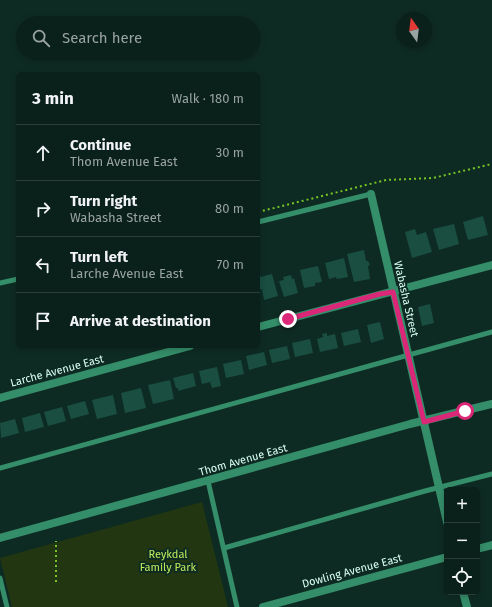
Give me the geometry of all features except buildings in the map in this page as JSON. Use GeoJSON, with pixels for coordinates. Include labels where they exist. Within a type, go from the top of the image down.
{"type":"FeatureCollection","features":[{"type":"Feature","properties":{"kind":"street","name":"Wabasha Street"},"geometry":{"type":"LineString","coordinates":[[371,194],[444,509]]}},
{"type":"Feature","properties":{"kind":"street"},"geometry":{"type":"LineString","coordinates":[[260,326],[492,265]]}},
{"type":"Feature","properties":{"kind":"street","name":"Larche Avenue East"},"geometry":{"type":"LineString","coordinates":[[0,398],[183,348]]}},
{"type":"Feature","properties":{"kind":"street","name":"Thom Avenue East"},"geometry":{"type":"LineString","coordinates":[[0,538],[410,424],[424,422],[492,404]]}},
{"type":"Feature","properties":{"kind":"street"},"geometry":{"type":"LineString","coordinates":[[480,548],[492,545]]}},
{"type":"Feature","properties":{"kind":"street","name":"Dowling Avenue East"},"geometry":{"type":"LineString","coordinates":[[263,607],[444,558]]}},
{"type":"Feature","properties":{"kind":"street"},"geometry":{"type":"LineString","coordinates":[[464,595],[467,607]]}},
{"type":"Feature","properties":{"kind":"lane","name":"Wabasha Street"},"geometry":{"type":"LineString","coordinates":[[260,222],[371,194]]}},
{"type":"Feature","properties":{"kind":"lane"},"geometry":{"type":"LineString","coordinates":[[0,283],[16,279]]}},
{"type":"Feature","properties":{"kind":"lane"},"geometry":{"type":"LineString","coordinates":[[0,468],[492,332]]}},
{"type":"Feature","properties":{"kind":"lane"},"geometry":{"type":"LineString","coordinates":[[224,548],[425,491],[492,474]]}},
{"type":"Feature","properties":{"kind":"lane"},"geometry":{"type":"LineString","coordinates":[[208,481],[238,607]]}},
{"type":"Feature","properties":{"kind":"lane"},"geometry":{"type":"LineString","coordinates":[[0,578],[7,607]]}},
{"type":"Feature","properties":{"kind":"path"},"geometry":{"type":"LineString","coordinates":[[56,541],[56,582]]}},
{"type":"Feature","properties":{"kind":"green space","name":"Reykdal Family Park"},"geometry":{"type":"Polygon","coordinates":[[[202,502],[228,607],[12,607],[0,558],[202,502]]]}},
{"type":"Feature","properties":{"kind":"route"},"geometry":{"type":"LineString","coordinates":[[288,319],[380,294],[393,292],[424,422],[465,411]]}}]}
